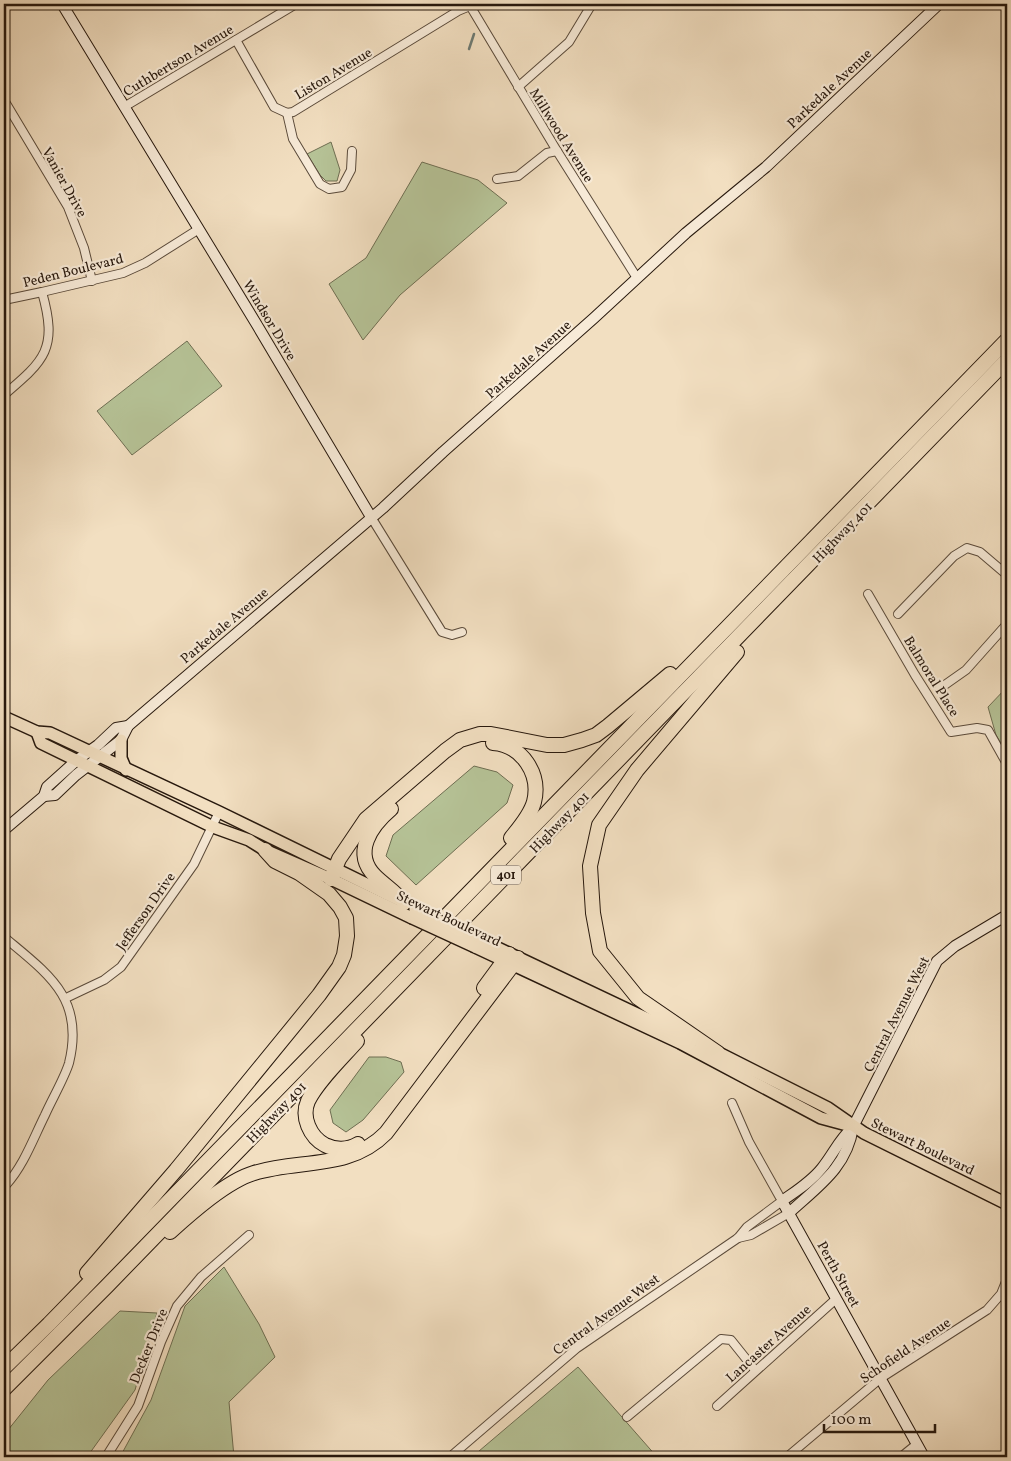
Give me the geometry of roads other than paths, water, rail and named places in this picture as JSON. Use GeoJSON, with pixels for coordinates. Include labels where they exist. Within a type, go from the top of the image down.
{"type":"FeatureCollection","features":[{"type":"Feature","properties":{"kind":"highway","name":"Highway 401"},"geometry":{"type":"LineString","coordinates":[[4,1368],[1007,340]]}},
{"type":"Feature","properties":{"kind":"highway","name":"Highway 401"},"geometry":{"type":"LineString","coordinates":[[4,1389],[107,1286],[1007,360]]}},
{"type":"Feature","properties":{"kind":"highway"},"geometry":{"type":"LineString","coordinates":[[718,1053],[638,998],[600,951],[594,913],[590,866],[599,825],[637,770],[752,633],[789,594],[795,580]]}},
{"type":"Feature","properties":{"kind":"highway"},"geometry":{"type":"LineString","coordinates":[[333,874],[339,859],[366,819],[460,740],[480,734],[491,734],[547,745],[564,745],[596,735],[652,690],[716,631],[739,616]]}},
{"type":"Feature","properties":{"kind":"highway"},"geometry":{"type":"LineString","coordinates":[[411,911],[397,893],[375,876],[368,867],[364,857],[365,848],[372,829],[381,817],[453,754],[463,748],[472,744],[503,743],[520,752],[532,770],[535,793],[534,804],[519,829],[448,907],[430,932]]}},
{"type":"Feature","properties":{"kind":"highway"},"geometry":{"type":"LineString","coordinates":[[49,1324],[64,1299],[182,1163],[340,967],[347,947],[347,936],[346,918],[340,907],[329,894],[299,873],[275,861],[265,850]]}},
{"type":"Feature","properties":{"kind":"highway"},"geometry":{"type":"LineString","coordinates":[[383,1002],[376,1017],[314,1091],[308,1101],[306,1114],[308,1126],[324,1144],[339,1149],[353,1148],[369,1137],[389,1115],[511,960]]}},
{"type":"Feature","properties":{"kind":"highway"},"geometry":{"type":"LineString","coordinates":[[107,1286],[122,1278],[175,1228],[237,1180],[252,1173],[277,1167],[340,1159],[363,1151],[376,1143],[386,1133],[511,960]]}},
{"type":"Feature","properties":{"kind":"main road","name":"Stewart Boulevard"},"geometry":{"type":"LineString","coordinates":[[4,717],[37,732],[50,733],[219,812],[333,874],[680,1043],[821,1118],[853,1127]]}},
{"type":"Feature","properties":{"kind":"main road","name":"Stewart Boulevard"},"geometry":{"type":"LineString","coordinates":[[37,732],[41,743],[213,827],[249,840],[265,850],[333,874],[411,911]]}},
{"type":"Feature","properties":{"kind":"main road"},"geometry":{"type":"LineString","coordinates":[[121,740],[120,758],[126,770]]}},
{"type":"Feature","properties":{"kind":"main road","name":"Stewart Boulevard"},"geometry":{"type":"LineString","coordinates":[[511,960],[718,1053],[828,1108],[853,1127],[1007,1204]]}},
{"type":"Feature","properties":{"kind":"street","name":"Windsor Drive"},"geometry":{"type":"LineString","coordinates":[[62,4],[442,632],[452,635],[462,632]]}},
{"type":"Feature","properties":{"kind":"street","name":"Cuthbertson Avenue"},"geometry":{"type":"LineString","coordinates":[[124,107],[296,4]]}},
{"type":"Feature","properties":{"kind":"street"},"geometry":{"type":"LineString","coordinates":[[518,87],[569,42],[592,4]]}},
{"type":"Feature","properties":{"kind":"street","name":"Parkedale Avenue"},"geometry":{"type":"LineString","coordinates":[[44,796],[55,795],[121,740],[128,726],[371,517],[594,318],[706,215],[766,167],[939,4]]}},
{"type":"Feature","properties":{"kind":"street","name":"Liston Avenue"},"geometry":{"type":"LineString","coordinates":[[236,40],[274,107],[287,113],[293,112],[470,5]]}},
{"type":"Feature","properties":{"kind":"street","name":"Millwood Avenue"},"geometry":{"type":"LineString","coordinates":[[470,5],[557,151],[637,278]]}},
{"type":"Feature","properties":{"kind":"street","name":"Vanier Drive"},"geometry":{"type":"LineString","coordinates":[[4,100],[68,207],[84,248],[92,281]]}},
{"type":"Feature","properties":{"kind":"street"},"geometry":{"type":"LineString","coordinates":[[287,113],[293,139],[320,184],[329,190],[342,187],[351,170],[352,151]]}},
{"type":"Feature","properties":{"kind":"street"},"geometry":{"type":"LineString","coordinates":[[497,179],[518,176],[547,153],[557,151]]}},
{"type":"Feature","properties":{"kind":"street","name":"Peden Boulevard"},"geometry":{"type":"LineString","coordinates":[[4,300],[122,273],[144,263],[199,230]]}},
{"type":"Feature","properties":{"kind":"street"},"geometry":{"type":"LineString","coordinates":[[4,395],[27,375],[41,359],[49,342],[47,312],[42,292]]}},
{"type":"Feature","properties":{"kind":"street"},"geometry":{"type":"LineString","coordinates":[[898,614],[954,556],[967,548],[980,552],[994,561],[1007,575]]}},
{"type":"Feature","properties":{"kind":"street","name":"Balmoral Place"},"geometry":{"type":"LineString","coordinates":[[868,594],[951,732],[977,728],[988,730],[1007,764]]}},
{"type":"Feature","properties":{"kind":"street"},"geometry":{"type":"LineString","coordinates":[[939,689],[966,670],[1007,624]]}},
{"type":"Feature","properties":{"kind":"street","name":"Parkedale Avenue"},"geometry":{"type":"LineString","coordinates":[[4,830],[44,796],[48,787],[77,760],[98,745],[116,728],[128,726]]}},
{"type":"Feature","properties":{"kind":"street","name":"Jefferson Drive"},"geometry":{"type":"LineString","coordinates":[[66,998],[104,980],[121,967],[194,864],[219,812]]}},
{"type":"Feature","properties":{"kind":"street","name":"Central Avenue West"},"geometry":{"type":"LineString","coordinates":[[738,1238],[751,1235],[789,1212],[837,1168],[851,1142],[853,1127],[937,961],[955,946],[1007,914]]}},
{"type":"Feature","properties":{"kind":"street"},"geometry":{"type":"LineString","coordinates":[[4,937],[52,980],[66,998],[71,1019],[73,1042],[68,1065],[16,1174],[4,1185]]}},
{"type":"Feature","properties":{"kind":"street","name":"Perth Street"},"geometry":{"type":"LineString","coordinates":[[732,1103],[749,1142],[924,1457]]}},
{"type":"Feature","properties":{"kind":"street","name":"Central Avenue West"},"geometry":{"type":"LineString","coordinates":[[450,1457],[577,1348],[738,1238],[747,1227],[810,1181],[823,1168],[842,1137],[853,1127]]}},
{"type":"Feature","properties":{"kind":"street","name":"Decker Drive"},"geometry":{"type":"LineString","coordinates":[[106,1457],[138,1406],[160,1342],[177,1306],[201,1277],[249,1235]]}},
{"type":"Feature","properties":{"kind":"street","name":"Schofield Avenue"},"geometry":{"type":"LineString","coordinates":[[787,1457],[881,1378],[987,1310],[1001,1294],[1007,1279]]}},
{"type":"Feature","properties":{"kind":"street","name":"Lancaster Avenue"},"geometry":{"type":"LineString","coordinates":[[717,1406],[836,1299]]}},
{"type":"Feature","properties":{"kind":"street"},"geometry":{"type":"LineString","coordinates":[[627,1417],[721,1339],[731,1340],[755,1370]]}},
{"type":"Feature","properties":{"kind":"street"},"geometry":{"type":"LineString","coordinates":[[901,1457],[917,1444]]}},
{"type":"Feature","properties":{"kind":"waterway"},"geometry":{"type":"LineString","coordinates":[[469,49],[474,34]]}}]}
